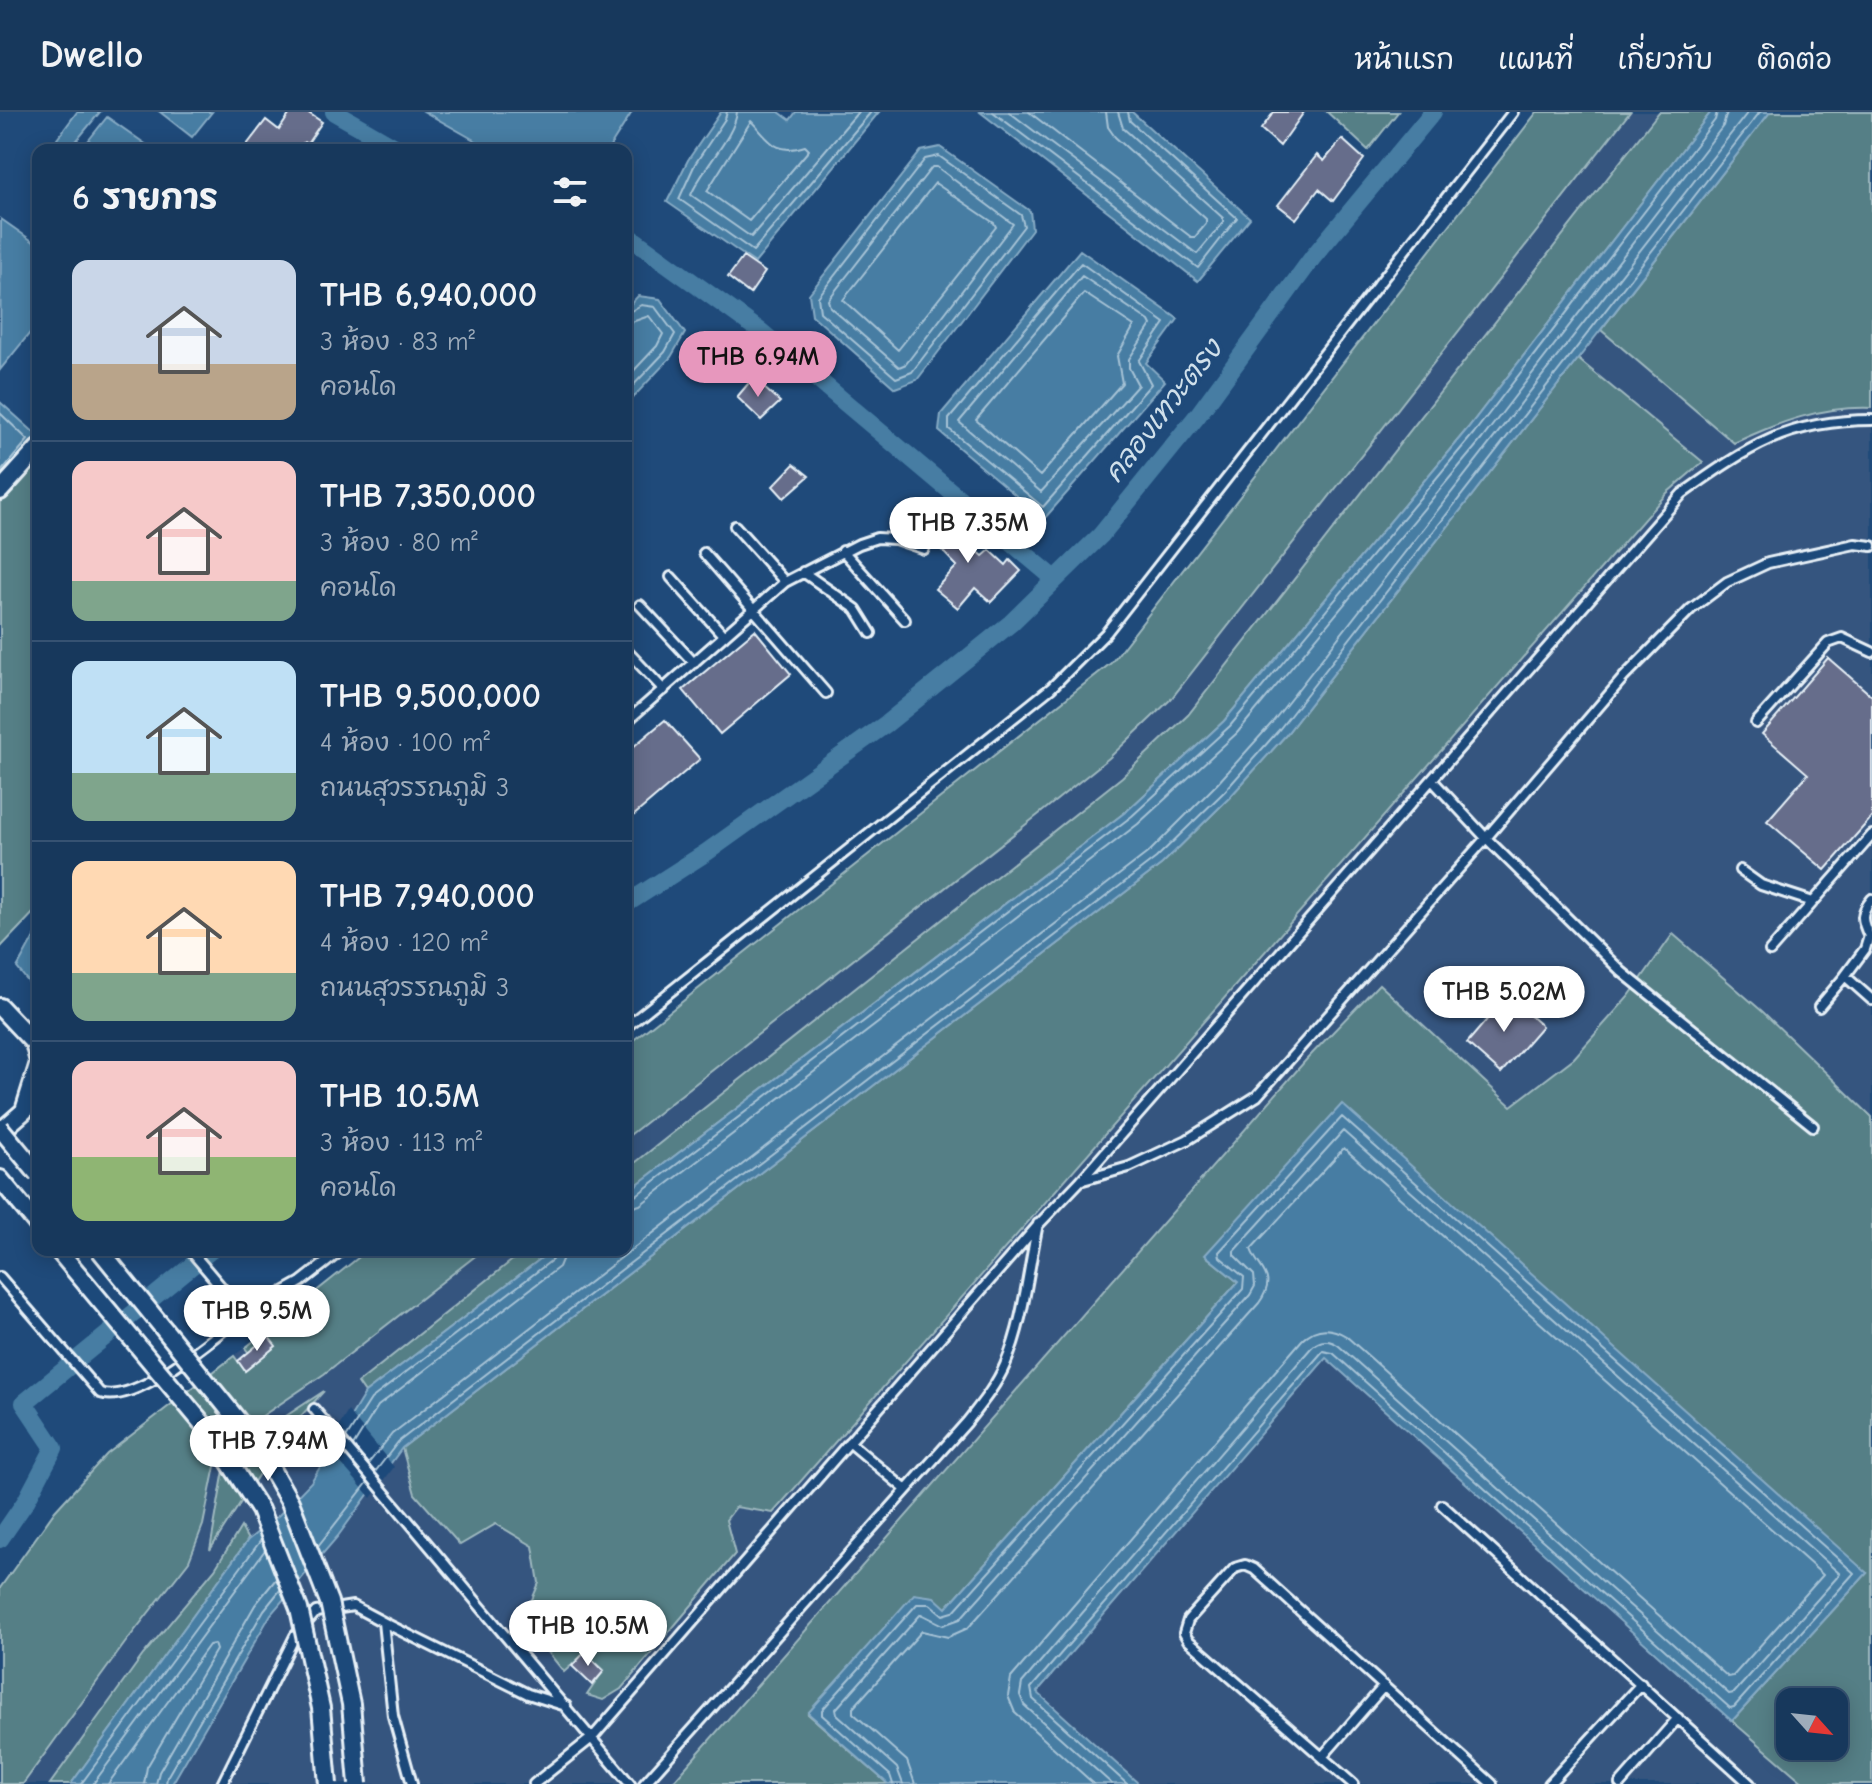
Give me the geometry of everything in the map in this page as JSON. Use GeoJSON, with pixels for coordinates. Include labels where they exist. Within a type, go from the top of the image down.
{"type":"FeatureCollection","features":[{"type":"Feature","properties":{"kind":"street"},"geometry":{"type":"LineString","coordinates":[[0,491],[32,456]]}},
{"type":"Feature","properties":{"kind":"street"},"geometry":{"type":"LineString","coordinates":[[0,1007],[32,1041]]}},
{"type":"Feature","properties":{"kind":"street"},"geometry":{"type":"LineString","coordinates":[[32,1093],[24,1111],[0,1130],[32,1167]]}},
{"type":"Feature","properties":{"kind":"street"},"geometry":{"type":"LineString","coordinates":[[0,1179],[32,1218]]}},
{"type":"Feature","properties":{"kind":"street"},"geometry":{"type":"LineString","coordinates":[[63,1256],[212,1435],[260,1510],[299,1609],[321,1708],[328,1784]]}},
{"type":"Feature","properties":{"kind":"street"},"geometry":{"type":"LineString","coordinates":[[105,1256],[256,1443],[290,1502],[329,1602],[351,1704],[358,1784]]}},
{"type":"Feature","properties":{"kind":"lane"},"geometry":{"type":"LineString","coordinates":[[632,1022],[1051,688],[1106,633],[1513,112]]}},
{"type":"Feature","properties":{"kind":"lane"},"geometry":{"type":"LineString","coordinates":[[534,1784],[593,1737],[1039,1224],[1081,1180],[1682,494],[1741,452],[1788,430],[1842,420],[1872,420]]}},
{"type":"Feature","properties":{"kind":"lane"},"geometry":{"type":"LineString","coordinates":[[735,526],[785,582]]}},
{"type":"Feature","properties":{"kind":"lane"},"geometry":{"type":"LineString","coordinates":[[632,714],[634,716],[785,582],[843,551],[877,538],[895,539],[924,549]]}},
{"type":"Feature","properties":{"kind":"lane"},"geometry":{"type":"LineString","coordinates":[[1081,1180],[1129,1167],[1187,1140],[1257,1096],[1624,677],[1691,609],[1715,591],[1768,563],[1855,544],[1872,546]]}},
{"type":"Feature","properties":{"kind":"lane"},"geometry":{"type":"LineString","coordinates":[[843,551],[905,620]]}},
{"type":"Feature","properties":{"kind":"lane"},"geometry":{"type":"LineString","coordinates":[[704,553],[826,693]]}},
{"type":"Feature","properties":{"kind":"lane"},"geometry":{"type":"LineString","coordinates":[[803,572],[856,609],[871,633]]}},
{"type":"Feature","properties":{"kind":"lane"},"geometry":{"type":"LineString","coordinates":[[671,577],[724,636]]}},
{"type":"Feature","properties":{"kind":"lane"},"geometry":{"type":"LineString","coordinates":[[640,605],[694,663]]}},
{"type":"Feature","properties":{"kind":"lane"},"geometry":{"type":"LineString","coordinates":[[1756,723],[1828,643],[1842,638],[1872,652]]}},
{"type":"Feature","properties":{"kind":"lane"},"geometry":{"type":"LineString","coordinates":[[632,656],[664,690]]}},
{"type":"Feature","properties":{"kind":"lane"},"geometry":{"type":"LineString","coordinates":[[1432,780],[1486,838],[1622,972],[1813,1126]]}},
{"type":"Feature","properties":{"kind":"lane"},"geometry":{"type":"LineString","coordinates":[[1770,951],[1872,835]]}},
{"type":"Feature","properties":{"kind":"lane"},"geometry":{"type":"LineString","coordinates":[[1740,870],[1761,885],[1813,902]]}},
{"type":"Feature","properties":{"kind":"lane"},"geometry":{"type":"LineString","coordinates":[[1819,1007],[1865,949],[1869,936],[1861,922],[1864,908],[1872,899]]}},
{"type":"Feature","properties":{"kind":"lane"},"geometry":{"type":"LineString","coordinates":[[1845,976],[1872,1000]]}},
{"type":"Feature","properties":{"kind":"lane"},"geometry":{"type":"LineString","coordinates":[[644,1784],[967,1422],[995,1384],[1006,1363],[1018,1322],[1039,1224]]}},
{"type":"Feature","properties":{"kind":"lane"},"geometry":{"type":"LineString","coordinates":[[195,1256],[244,1314]]}},
{"type":"Feature","properties":{"kind":"lane"},"geometry":{"type":"LineString","coordinates":[[0,1277],[100,1393],[108,1396],[143,1386],[244,1314],[301,1282],[334,1256]]}},
{"type":"Feature","properties":{"kind":"lane"},"geometry":{"type":"LineString","coordinates":[[314,1409],[330,1424],[630,1784]]}},
{"type":"Feature","properties":{"kind":"lane"},"geometry":{"type":"LineString","coordinates":[[849,1442],[905,1489]]}},
{"type":"Feature","properties":{"kind":"lane"},"geometry":{"type":"LineString","coordinates":[[1442,1505],[1750,1784]]}},
{"type":"Feature","properties":{"kind":"lane"},"geometry":{"type":"LineString","coordinates":[[1353,1784],[1188,1640],[1184,1633],[1188,1620],[1235,1568],[1245,1565],[1254,1569],[1492,1784]]}},
{"type":"Feature","properties":{"kind":"lane"},"geometry":{"type":"LineString","coordinates":[[222,1784],[295,1636],[316,1612],[353,1606],[528,1694],[566,1706]]}},
{"type":"Feature","properties":{"kind":"lane"},"geometry":{"type":"LineString","coordinates":[[383,1622],[393,1716],[412,1784]]}},
{"type":"Feature","properties":{"kind":"lane"},"geometry":{"type":"LineString","coordinates":[[1549,1784],[1641,1684]]}},
{"type":"Feature","properties":{"kind":"lane"},"geometry":{"type":"LineString","coordinates":[[1322,1757],[1384,1686]]}},
{"type":"Feature","properties":{"kind":"lane"},"geometry":{"type":"LineString","coordinates":[[1620,1784],[1678,1718]]}},
{"type":"Feature","properties":{"kind":"shaded area"},"geometry":{"type":"Polygon","coordinates":[[[1537,112],[1872,112],[1872,1784],[0,1784],[107,1454],[363,1256],[632,1256],[632,1043],[1111,663],[1537,112]]]}},
{"type":"Feature","properties":{"kind":"green space"},"geometry":{"type":"Polygon","coordinates":[[[1327,112],[1398,112],[1368,150],[1327,112]]]}},
{"type":"Feature","properties":{"kind":"green space"},"geometry":{"type":"Polygon","coordinates":[[[1537,112],[1630,112],[1171,699],[1109,758],[632,1133],[632,1041],[1111,663],[1537,112]]]}},
{"type":"Feature","properties":{"kind":"green space"},"geometry":{"type":"Polygon","coordinates":[[[1659,112],[1711,112],[1468,428],[1224,721],[1128,810],[632,1188],[632,1165],[1122,777],[1188,715],[1659,112]]]}},
{"type":"Feature","properties":{"kind":"green space"},"geometry":{"type":"Polygon","coordinates":[[[1770,112],[1872,112],[1872,408],[1836,410],[1801,417],[1734,443],[1601,330],[1770,112]]]}},
{"type":"Feature","properties":{"kind":"green space"},"geometry":{"type":"Polygon","coordinates":[[[1578,359],[1703,462],[1667,493],[773,1513],[736,1507],[726,1520],[735,1554],[621,1689],[603,1700],[587,1695],[604,1670],[585,1653],[564,1672],[523,1621],[539,1583],[533,1546],[496,1524],[460,1545],[415,1494],[402,1448],[1162,864],[1230,797],[1285,736],[1578,359]]]}},
{"type":"Feature","properties":{"kind":"green space"},"geometry":{"type":"Polygon","coordinates":[[[32,466],[32,914],[0,948],[0,502],[32,466]]]}},
{"type":"Feature","properties":{"kind":"green space"},"geometry":{"type":"Polygon","coordinates":[[[1673,934],[1763,1012],[1872,1117],[1872,1784],[1805,1784],[1777,1760],[1848,1760],[1848,1688],[1776,1688],[1776,1759],[1732,1721],[1867,1573],[1206,1256],[1238,1282],[946,1608],[808,1714],[888,1784],[671,1784],[1306,1060],[1379,984],[1511,1106],[1574,1058],[1629,996],[1673,934]]]}},
{"type":"Feature","properties":{"kind":"green space"},"geometry":{"type":"Polygon","coordinates":[[[360,1256],[475,1256],[324,1374],[233,1436],[215,1466],[203,1525],[189,1561],[23,1784],[0,1784],[0,1588],[55,1511],[107,1454],[234,1356],[245,1371],[256,1362],[245,1348],[360,1256]]]}},
{"type":"Feature","properties":{"kind":"green space"},"geometry":{"type":"Polygon","coordinates":[[[517,1256],[544,1256],[365,1393],[358,1383],[517,1256]]]}},
{"type":"Feature","properties":{"kind":"green space"},"geometry":{"type":"Polygon","coordinates":[[[324,1391],[286,1432],[210,1550],[224,1470],[242,1445],[324,1391]]]}},
{"type":"Feature","properties":{"kind":"green space"},"geometry":{"type":"Polygon","coordinates":[[[241,1527],[248,1540],[71,1784],[50,1784],[143,1655],[215,1569],[241,1527]]]}},
{"type":"Feature","properties":{"kind":"water"},"geometry":{"type":"Polygon","coordinates":[[[77,112],[100,112],[74,144],[53,144],[77,112]]]}},
{"type":"Feature","properties":{"kind":"water"},"geometry":{"type":"Polygon","coordinates":[[[160,112],[212,112],[192,137],[160,112]]]}},
{"type":"Feature","properties":{"kind":"water"},"geometry":{"type":"Polygon","coordinates":[[[425,112],[632,112],[612,144],[481,144],[425,112]]]}},
{"type":"Feature","properties":{"kind":"water"},"geometry":{"type":"Polygon","coordinates":[[[721,112],[779,112],[790,120],[796,112],[879,112],[755,263],[667,202],[688,160],[721,112]]]}},
{"type":"Feature","properties":{"kind":"water"},"geometry":{"type":"Polygon","coordinates":[[[980,112],[1132,112],[1250,218],[1198,281],[980,112]]]}},
{"type":"Feature","properties":{"kind":"water"},"geometry":{"type":"Polygon","coordinates":[[[1711,112],[1770,112],[1285,736],[1230,797],[1162,864],[402,1448],[338,1536],[271,1614],[172,1784],[71,1784],[248,1540],[279,1515],[311,1482],[365,1393],[544,1256],[632,1256],[632,1188],[1128,810],[1224,721],[1468,428],[1711,112]]]}},
{"type":"Feature","properties":{"kind":"water"},"geometry":{"type":"Polygon","coordinates":[[[107,117],[145,144],[86,144],[107,117]]]}},
{"type":"Feature","properties":{"kind":"water"},"geometry":{"type":"Polygon","coordinates":[[[940,147],[1030,211],[1032,229],[917,380],[895,388],[812,315],[809,294],[921,151],[940,147]]]}},
{"type":"Feature","properties":{"kind":"water"},"geometry":{"type":"Polygon","coordinates":[[[1,219],[32,241],[32,330],[0,370],[1,219]]]}},
{"type":"Feature","properties":{"kind":"water"},"geometry":{"type":"Polygon","coordinates":[[[1080,250],[1178,319],[1146,363],[1165,381],[1044,519],[939,431],[941,414],[1080,250]]]}},
{"type":"Feature","properties":{"kind":"water"},"geometry":{"type":"Polygon","coordinates":[[[638,296],[660,299],[685,333],[671,357],[632,399],[632,302],[638,296]]]}},
{"type":"Feature","properties":{"kind":"water"},"geometry":{"type":"Polygon","coordinates":[[[0,402],[32,431],[32,449],[0,485],[0,402]]]}},
{"type":"Feature","properties":{"kind":"water"},"geometry":{"type":"Polygon","coordinates":[[[32,941],[32,987],[17,968],[32,941]]]}},
{"type":"Feature","properties":{"kind":"water"},"geometry":{"type":"Polygon","coordinates":[[[1342,1104],[1867,1573],[1732,1721],[1326,1358],[1037,1692],[1139,1784],[888,1784],[808,1713],[914,1594],[934,1597],[946,1608],[1238,1282],[1205,1255],[1342,1104]]]}},
{"type":"Feature","properties":{"kind":"pier"},"geometry":{"type":"Polygon","coordinates":[[[348,1411],[394,1467],[371,1498],[327,1447],[348,1411]]]}},
{"type":"Feature","properties":{"kind":"building"},"geometry":{"type":"Polygon","coordinates":[[[291,112],[307,112],[322,122],[307,144],[248,144],[266,120],[279,130],[291,112]]]}},
{"type":"Feature","properties":{"kind":"building"},"geometry":{"type":"Polygon","coordinates":[[[1274,112],[1304,112],[1280,146],[1261,129],[1274,112]]]}},
{"type":"Feature","properties":{"kind":"building"},"geometry":{"type":"Polygon","coordinates":[[[1342,139],[1364,159],[1333,201],[1319,189],[1296,219],[1278,205],[1317,155],[1324,161],[1342,139]]]}},
{"type":"Feature","properties":{"kind":"building"},"geometry":{"type":"Polygon","coordinates":[[[743,257],[765,272],[750,294],[728,277],[743,257]]]}},
{"type":"Feature","properties":{"kind":"building"},"geometry":{"type":"Polygon","coordinates":[[[753,378],[780,402],[761,420],[737,397],[753,378]]]}},
{"type":"Feature","properties":{"kind":"building"},"geometry":{"type":"Polygon","coordinates":[[[794,464],[809,476],[784,498],[773,486],[794,464]]]}},
{"type":"Feature","properties":{"kind":"building"},"geometry":{"type":"Polygon","coordinates":[[[943,510],[957,523],[952,529],[983,556],[990,550],[1006,565],[1010,560],[1021,571],[991,602],[975,588],[958,608],[935,589],[957,566],[924,532],[943,510]]]}},
{"type":"Feature","properties":{"kind":"building"},"geometry":{"type":"Polygon","coordinates":[[[755,630],[791,674],[720,734],[683,690],[755,630]]]}},
{"type":"Feature","properties":{"kind":"building"},"geometry":{"type":"Polygon","coordinates":[[[1828,658],[1872,696],[1872,817],[1825,870],[1767,821],[1808,774],[1762,734],[1828,658]]]}},
{"type":"Feature","properties":{"kind":"building"},"geometry":{"type":"Polygon","coordinates":[[[665,720],[700,759],[632,817],[632,748],[665,720]]]}},
{"type":"Feature","properties":{"kind":"building"},"geometry":{"type":"Polygon","coordinates":[[[1507,996],[1542,1026],[1501,1073],[1467,1043],[1507,996]]]}},
{"type":"Feature","properties":{"kind":"building"},"geometry":{"type":"Polygon","coordinates":[[[268,1336],[276,1346],[245,1371],[238,1361],[268,1336]]]}},
{"type":"Feature","properties":{"kind":"building"},"geometry":{"type":"Polygon","coordinates":[[[585,1652],[604,1671],[592,1685],[572,1666],[585,1652]]]}},
{"type":"Feature","properties":{"kind":"waterway"},"geometry":{"type":"LineString","coordinates":[[334,112],[390,144]]}},
{"type":"Feature","properties":{"kind":"waterway","name":"คลองเทวะตรง"},"geometry":{"type":"LineString","coordinates":[[632,900],[707,852],[886,724],[1011,623],[1101,535],[1198,415],[1313,257],[1433,112]]}},
{"type":"Feature","properties":{"kind":"waterway"},"geometry":{"type":"LineString","coordinates":[[632,238],[760,331],[1055,579]]}},
{"type":"Feature","properties":{"kind":"waterway","name":"คลองเทวะตรง"},"geometry":{"type":"LineString","coordinates":[[0,1539],[26,1501],[54,1448],[24,1403],[204,1256]]}}]}
